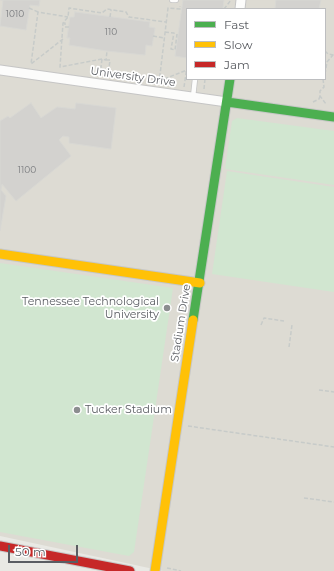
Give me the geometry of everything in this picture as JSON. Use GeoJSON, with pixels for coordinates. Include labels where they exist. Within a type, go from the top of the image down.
{"type":"FeatureCollection","features":[{"type":"Feature","properties":{"kind":"street","name":"University Drive"},"geometry":{"type":"LineString","coordinates":[[0,70],[334,117]]}},
{"type":"Feature","properties":{"kind":"street","name":"Stadium Drive"},"geometry":{"type":"LineString","coordinates":[[155,571],[230,80]]}},
{"type":"Feature","properties":{"kind":"street"},"geometry":{"type":"LineString","coordinates":[[0,254],[200,283]]}},
{"type":"Feature","properties":{"kind":"street"},"geometry":{"type":"LineString","coordinates":[[0,546],[90,567],[130,571]]}},
{"type":"Feature","properties":{"kind":"lane"},"geometry":{"type":"LineString","coordinates":[[192,97],[195,80]]}},
{"type":"Feature","properties":{"kind":"path"},"geometry":{"type":"LineString","coordinates":[[225,8],[231,0]]}},
{"type":"Feature","properties":{"kind":"path"},"geometry":{"type":"LineString","coordinates":[[180,5],[180,9],[168,8],[159,81],[186,69]]}},
{"type":"Feature","properties":{"kind":"path"},"geometry":{"type":"LineString","coordinates":[[29,8],[38,12],[68,16]]}},
{"type":"Feature","properties":{"kind":"path"},"geometry":{"type":"LineString","coordinates":[[103,84],[110,60],[102,59],[60,67],[62,29],[63,23],[68,16],[69,8],[102,13],[106,9],[126,12],[129,17],[166,22]]}},
{"type":"Feature","properties":{"kind":"path"},"geometry":{"type":"LineString","coordinates":[[110,17],[111,10]]}},
{"type":"Feature","properties":{"kind":"path"},"geometry":{"type":"LineString","coordinates":[[38,12],[32,64],[62,39]]}},
{"type":"Feature","properties":{"kind":"path"},"geometry":{"type":"LineString","coordinates":[[63,23],[66,23],[65,27]]}},
{"type":"Feature","properties":{"kind":"path"},"geometry":{"type":"LineString","coordinates":[[62,29],[68,27]]}},
{"type":"Feature","properties":{"kind":"path"},"geometry":{"type":"LineString","coordinates":[[165,32],[174,33],[171,49],[175,50],[177,34]]}},
{"type":"Feature","properties":{"kind":"path"},"geometry":{"type":"LineString","coordinates":[[153,36],[164,38]]}},
{"type":"Feature","properties":{"kind":"path"},"geometry":{"type":"LineString","coordinates":[[106,60],[107,51]]}},
{"type":"Feature","properties":{"kind":"path"},"geometry":{"type":"LineString","coordinates":[[326,68],[327,62],[333,55]]}},
{"type":"Feature","properties":{"kind":"path"},"geometry":{"type":"LineString","coordinates":[[102,59],[103,84]]}},
{"type":"Feature","properties":{"kind":"path"},"geometry":{"type":"LineString","coordinates":[[184,85],[186,74]]}},
{"type":"Feature","properties":{"kind":"path"},"geometry":{"type":"LineString","coordinates":[[204,88],[205,80]]}},
{"type":"Feature","properties":{"kind":"path"},"geometry":{"type":"LineString","coordinates":[[308,103],[316,101],[320,96],[320,91],[324,87],[323,80]]}},
{"type":"Feature","properties":{"kind":"path"},"geometry":{"type":"LineString","coordinates":[[320,96],[327,106]]}},
{"type":"Feature","properties":{"kind":"path"},"geometry":{"type":"LineString","coordinates":[[261,326],[264,318],[284,320]]}},
{"type":"Feature","properties":{"kind":"path"},"geometry":{"type":"LineString","coordinates":[[289,347],[292,325]]}},
{"type":"Feature","properties":{"kind":"path"},"geometry":{"type":"LineString","coordinates":[[319,390],[334,392]]}},
{"type":"Feature","properties":{"kind":"path"},"geometry":{"type":"LineString","coordinates":[[184,426],[334,447]]}},
{"type":"Feature","properties":{"kind":"path"},"geometry":{"type":"LineString","coordinates":[[304,498],[334,502]]}},
{"type":"Feature","properties":{"kind":"shaded area","name":"Tennessee Technological University"},"geometry":{"type":"Polygon","coordinates":[[[0,0],[334,0],[334,571],[163,571],[0,536],[0,0]]]}},
{"type":"Feature","properties":{"kind":"green space"},"geometry":{"type":"Polygon","coordinates":[[[237,118],[334,131],[334,185],[225,169],[232,121],[237,118]]]}},
{"type":"Feature","properties":{"kind":"green space"},"geometry":{"type":"Polygon","coordinates":[[[227,171],[334,187],[334,292],[212,274],[227,171]]]}},
{"type":"Feature","properties":{"kind":"green space","name":"Tucker Stadium"},"geometry":{"type":"Polygon","coordinates":[[[0,263],[173,288],[134,552],[129,556],[0,532],[0,263]]]}},
{"type":"Feature","properties":{"kind":"building"},"geometry":{"type":"Polygon","coordinates":[[[3,0],[40,0],[39,6],[30,5],[26,30],[0,26],[3,0]]]}},
{"type":"Feature","properties":{"kind":"building"},"geometry":{"type":"Polygon","coordinates":[[[183,0],[224,0],[223,8],[186,8],[186,58],[175,56],[183,0]]]}},
{"type":"Feature","properties":{"kind":"building"},"geometry":{"type":"Polygon","coordinates":[[[276,0],[321,0],[319,8],[275,8],[276,0]]]}},
{"type":"Feature","properties":{"kind":"building"},"geometry":{"type":"Polygon","coordinates":[[[75,12],[150,22],[149,27],[155,28],[152,46],[146,45],[145,55],[69,45],[70,38],[67,38],[70,17],[74,17],[75,12]]]}},
{"type":"Feature","properties":{"kind":"building"},"geometry":{"type":"Polygon","coordinates":[[[31,103],[41,118],[57,107],[75,109],[76,103],[116,108],[111,149],[69,143],[69,137],[63,136],[59,140],[71,156],[16,201],[2,184],[1,190],[6,196],[0,231],[0,121],[8,116],[10,118],[31,103]]]}},
{"type":"Feature","properties":{"kind":"traffic: fast"},"geometry":{"type":"LineString","coordinates":[[193,320],[230,80]]}},
{"type":"Feature","properties":{"kind":"traffic: fast"},"geometry":{"type":"LineString","coordinates":[[227,102],[334,117]]}},
{"type":"Feature","properties":{"kind":"traffic: slow"},"geometry":{"type":"LineString","coordinates":[[0,254],[200,283]]}},
{"type":"Feature","properties":{"kind":"traffic: slow"},"geometry":{"type":"LineString","coordinates":[[155,571],[193,320]]}},
{"type":"Feature","properties":{"kind":"traffic: jam"},"geometry":{"type":"LineString","coordinates":[[0,546],[130,571]]}},
{"type":"Feature","properties":{"kind":"place","name":"Tennessee Technological University"},"geometry":{"type":"Point","coordinates":[167,308]}},
{"type":"Feature","properties":{"kind":"place","name":"Tucker Stadium"},"geometry":{"type":"Point","coordinates":[77,410]}}]}
